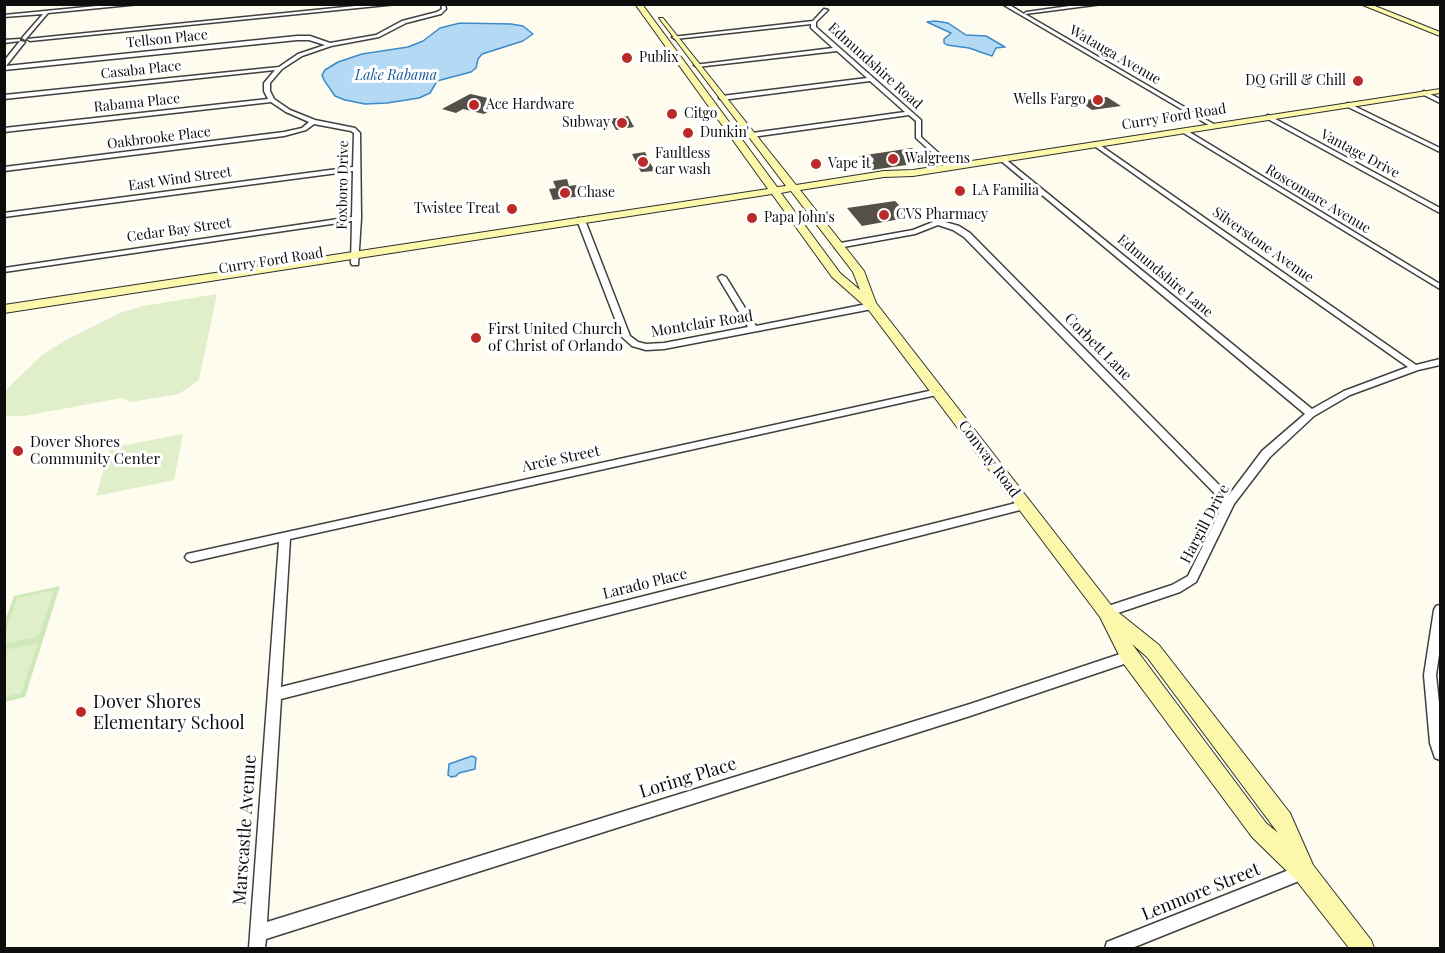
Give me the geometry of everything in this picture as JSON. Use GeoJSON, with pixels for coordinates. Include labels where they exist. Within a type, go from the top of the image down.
{"type":"FeatureCollection","features":[{"type":"Feature","properties":{"kind":"main road"},"geometry":{"type":"LineString","coordinates":[[1363,4],[1440,34]]}},
{"type":"Feature","properties":{"kind":"main road","name":"Conway Road"},"geometry":{"type":"LineString","coordinates":[[643,6],[663,21],[709,83],[858,271],[872,306]]}},
{"type":"Feature","properties":{"kind":"main road","name":"Conway Road"},"geometry":{"type":"LineString","coordinates":[[643,6],[676,57],[837,275],[872,306],[1106,612],[1129,657],[1259,830],[1304,872],[1363,948]]}},
{"type":"Feature","properties":{"kind":"main road"},"geometry":{"type":"LineString","coordinates":[[676,57],[696,65]]}},
{"type":"Feature","properties":{"kind":"main road"},"geometry":{"type":"LineString","coordinates":[[684,67],[696,72],[709,83]]}},
{"type":"Feature","properties":{"kind":"main road","name":"Curry Ford Road"},"geometry":{"type":"LineString","coordinates":[[4,309],[777,195],[884,174],[913,173],[1440,91]]}},
{"type":"Feature","properties":{"kind":"main road","name":"Curry Ford Road"},"geometry":{"type":"LineString","coordinates":[[4,318],[355,258]]}},
{"type":"Feature","properties":{"kind":"main road","name":"Conway Road"},"geometry":{"type":"LineString","coordinates":[[1106,612],[1153,651],[1283,820],[1304,872]]}},
{"type":"Feature","properties":{"kind":"street"},"geometry":{"type":"LineString","coordinates":[[4,16],[138,4]]}},
{"type":"Feature","properties":{"kind":"street"},"geometry":{"type":"LineString","coordinates":[[4,42],[395,4]]}},
{"type":"Feature","properties":{"kind":"street"},"geometry":{"type":"LineString","coordinates":[[272,100],[267,92],[267,83],[280,68],[300,55],[330,45],[377,36],[404,22],[439,13],[444,9],[443,4]]}},
{"type":"Feature","properties":{"kind":"street","name":"Watauga Avenue"},"geometry":{"type":"LineString","coordinates":[[1004,4],[1214,126]]}},
{"type":"Feature","properties":{"kind":"street"},"geometry":{"type":"LineString","coordinates":[[1026,13],[1100,4]]}},
{"type":"Feature","properties":{"kind":"street","name":"Edmundshire Road"},"geometry":{"type":"LineString","coordinates":[[826,10],[814,22],[813,27],[919,121],[918,136],[951,167]]}},
{"type":"Feature","properties":{"kind":"street"},"geometry":{"type":"LineString","coordinates":[[4,66],[46,13]]}},
{"type":"Feature","properties":{"kind":"street"},"geometry":{"type":"LineString","coordinates":[[675,37],[814,22]]}},
{"type":"Feature","properties":{"kind":"street","name":"Tellson Place"},"geometry":{"type":"LineString","coordinates":[[4,66],[297,38],[310,38],[330,45]]}},
{"type":"Feature","properties":{"kind":"street"},"geometry":{"type":"LineString","coordinates":[[696,65],[837,49]]}},
{"type":"Feature","properties":{"kind":"street","name":"Casaba Place"},"geometry":{"type":"LineString","coordinates":[[4,97],[280,68]]}},
{"type":"Feature","properties":{"kind":"street"},"geometry":{"type":"LineString","coordinates":[[722,98],[871,79]]}},
{"type":"Feature","properties":{"kind":"street"},"geometry":{"type":"LineString","coordinates":[[1424,93],[1440,101]]}},
{"type":"Feature","properties":{"kind":"street","name":"Foxboro Drive"},"geometry":{"type":"LineString","coordinates":[[272,100],[288,111],[313,122],[354,129],[357,133],[355,258]]}},
{"type":"Feature","properties":{"kind":"street","name":"Rabama Place"},"geometry":{"type":"LineString","coordinates":[[4,130],[272,100]]}},
{"type":"Feature","properties":{"kind":"street"},"geometry":{"type":"LineString","coordinates":[[1348,105],[1440,150]]}},
{"type":"Feature","properties":{"kind":"street"},"geometry":{"type":"LineString","coordinates":[[752,135],[911,114]]}},
{"type":"Feature","properties":{"kind":"street","name":"Vantage Drive"},"geometry":{"type":"LineString","coordinates":[[1268,117],[1440,211]]}},
{"type":"Feature","properties":{"kind":"street","name":"Oakbrooke Place"},"geometry":{"type":"LineString","coordinates":[[4,169],[284,134],[304,129],[313,122]]}},
{"type":"Feature","properties":{"kind":"street","name":"Roscomare Avenue"},"geometry":{"type":"LineString","coordinates":[[1184,131],[1440,287]]}},
{"type":"Feature","properties":{"kind":"street","name":"Silverstone Avenue"},"geometry":{"type":"LineString","coordinates":[[1095,144],[1415,368]]}},
{"type":"Feature","properties":{"kind":"street","name":"Edmundshire Lane"},"geometry":{"type":"LineString","coordinates":[[1002,159],[1311,414]]}},
{"type":"Feature","properties":{"kind":"street","name":"East Wind Street"},"geometry":{"type":"LineString","coordinates":[[4,215],[358,168]]}},
{"type":"Feature","properties":{"kind":"street","name":"Cedar Bay Street"},"geometry":{"type":"LineString","coordinates":[[4,270],[357,218]]}},
{"type":"Feature","properties":{"kind":"street","name":"Corbett Lane"},"geometry":{"type":"LineString","coordinates":[[838,246],[915,232],[938,222],[956,228],[967,235],[1230,502]]}},
{"type":"Feature","properties":{"kind":"street","name":"Montclair Road"},"geometry":{"type":"LineString","coordinates":[[583,224],[627,337],[635,344],[646,347],[664,346],[872,306]]}},
{"type":"Feature","properties":{"kind":"street"},"geometry":{"type":"LineString","coordinates":[[722,277],[754,329]]}},
{"type":"Feature","properties":{"kind":"street","name":"Hargill Drive"},"geometry":{"type":"LineString","coordinates":[[1106,612],[1176,589],[1192,579],[1230,502],[1266,454],[1311,414],[1347,393],[1415,368],[1440,362]]}},
{"type":"Feature","properties":{"kind":"street","name":"Arcie Street"},"geometry":{"type":"LineString","coordinates":[[191,557],[938,392]]}},
{"type":"Feature","properties":{"kind":"street","name":"Larado Place"},"geometry":{"type":"LineString","coordinates":[[274,695],[1024,505]]}},
{"type":"Feature","properties":{"kind":"street","name":"Marscastle Avenue"},"geometry":{"type":"LineString","coordinates":[[257,941],[285,536]]}},
{"type":"Feature","properties":{"kind":"street"},"geometry":{"type":"LineString","coordinates":[[1440,610],[1430,675],[1440,753]]}},
{"type":"Feature","properties":{"kind":"street","name":"Loring Place"},"geometry":{"type":"LineString","coordinates":[[257,941],[1129,657]]}},
{"type":"Feature","properties":{"kind":"street","name":"Lenmore Street"},"geometry":{"type":"LineString","coordinates":[[1113,948],[1304,872]]}},
{"type":"Feature","properties":{"kind":"green space"},"geometry":{"type":"Polygon","coordinates":[[[217,294],[199,380],[179,394],[131,402],[122,398],[24,416],[5,416],[5,392],[43,354],[66,340],[120,313],[143,306],[217,294]]]}},
{"type":"Feature","properties":{"kind":"green space"},"geometry":{"type":"Polygon","coordinates":[[[183,434],[174,480],[96,496],[110,448],[183,434]]]}},
{"type":"Feature","properties":{"kind":"green space"},"geometry":{"type":"Polygon","coordinates":[[[60,586],[25,697],[5,702],[5,621],[14,596],[60,586]]]}},
{"type":"Feature","properties":{"kind":"green space"},"geometry":{"type":"Polygon","coordinates":[[[54,590],[39,636],[5,644],[5,632],[17,598],[54,590]]]}},
{"type":"Feature","properties":{"kind":"green space"},"geometry":{"type":"Polygon","coordinates":[[[38,643],[21,693],[5,697],[5,650],[38,643]]]}},
{"type":"Feature","properties":{"kind":"water"},"geometry":{"type":"Polygon","coordinates":[[[927,22],[948,23],[966,35],[986,36],[1005,47],[996,48],[992,56],[969,48],[947,45],[944,39],[951,33],[927,22]]]}},
{"type":"Feature","properties":{"kind":"water","name":"Lake Rabama"},"geometry":{"type":"Polygon","coordinates":[[[460,23],[511,24],[523,26],[533,34],[523,41],[482,54],[476,68],[471,72],[437,81],[430,93],[419,98],[365,104],[345,100],[335,96],[322,75],[325,70],[338,62],[362,54],[408,47],[423,41],[440,28],[460,23]]]}},
{"type":"Feature","properties":{"kind":"water"},"geometry":{"type":"Polygon","coordinates":[[[472,756],[476,758],[475,769],[456,776],[448,775],[449,764],[472,756]]]}},
{"type":"Feature","properties":{"kind":"building","name":"Ace Hardware"},"geometry":{"type":"Polygon","coordinates":[[[470,94],[505,102],[484,114],[463,109],[456,113],[442,109],[470,94]]]}},
{"type":"Feature","properties":{"kind":"building","name":"Wells Fargo"},"geometry":{"type":"Polygon","coordinates":[[[1107,97],[1121,106],[1092,110],[1079,101],[1107,97]]]}},
{"type":"Feature","properties":{"kind":"building","name":"Subway"},"geometry":{"type":"Polygon","coordinates":[[[628,116],[634,127],[616,130],[610,119],[628,116]]]}},
{"type":"Feature","properties":{"kind":"building","name":"Walgreens"},"geometry":{"type":"Polygon","coordinates":[[[912,148],[927,162],[872,170],[859,156],[912,148]]]}},
{"type":"Feature","properties":{"kind":"building","name":"Faultless car wash"},"geometry":{"type":"Polygon","coordinates":[[[645,152],[655,171],[641,172],[632,154],[645,152]]]}},
{"type":"Feature","properties":{"kind":"building","name":"Chase"},"geometry":{"type":"Polygon","coordinates":[[[567,179],[569,186],[576,185],[581,196],[553,200],[549,189],[556,188],[553,181],[567,179]]]}},
{"type":"Feature","properties":{"kind":"building","name":"CVS Pharmacy"},"geometry":{"type":"Polygon","coordinates":[[[895,201],[911,217],[862,226],[847,208],[895,201]]]}},
{"type":"Feature","properties":{"kind":"place","name":"Publix"},"geometry":{"type":"Point","coordinates":[627,58]}},
{"type":"Feature","properties":{"kind":"place","name":"DQ Grill & Chill"},"geometry":{"type":"Point","coordinates":[1358,81]}},
{"type":"Feature","properties":{"kind":"place","name":"Wells Fargo"},"geometry":{"type":"Point","coordinates":[1098,100]}},
{"type":"Feature","properties":{"kind":"place","name":"Ace Hardware"},"geometry":{"type":"Point","coordinates":[474,105]}},
{"type":"Feature","properties":{"kind":"place","name":"Citgo"},"geometry":{"type":"Point","coordinates":[672,114]}},
{"type":"Feature","properties":{"kind":"place","name":"Subway"},"geometry":{"type":"Point","coordinates":[622,123]}},
{"type":"Feature","properties":{"kind":"place","name":"Dunkin'"},"geometry":{"type":"Point","coordinates":[688,133]}},
{"type":"Feature","properties":{"kind":"place","name":"Walgreens"},"geometry":{"type":"Point","coordinates":[893,159]}},
{"type":"Feature","properties":{"kind":"place","name":"Faultless car wash"},"geometry":{"type":"Point","coordinates":[643,162]}},
{"type":"Feature","properties":{"kind":"place","name":"Vape it"},"geometry":{"type":"Point","coordinates":[816,164]}},
{"type":"Feature","properties":{"kind":"place","name":"LA Familia"},"geometry":{"type":"Point","coordinates":[960,191]}},
{"type":"Feature","properties":{"kind":"place","name":"Chase"},"geometry":{"type":"Point","coordinates":[565,193]}},
{"type":"Feature","properties":{"kind":"place","name":"Twistee Treat"},"geometry":{"type":"Point","coordinates":[512,209]}},
{"type":"Feature","properties":{"kind":"place","name":"CVS Pharmacy"},"geometry":{"type":"Point","coordinates":[884,215]}},
{"type":"Feature","properties":{"kind":"place","name":"Papa John's"},"geometry":{"type":"Point","coordinates":[752,218]}},
{"type":"Feature","properties":{"kind":"place","name":"First United Church of Christ of Orlando"},"geometry":{"type":"Point","coordinates":[476,338]}},
{"type":"Feature","properties":{"kind":"place","name":"Dover Shores Community Center"},"geometry":{"type":"Point","coordinates":[18,451]}},
{"type":"Feature","properties":{"kind":"place","name":"Dover Shores Elementary School"},"geometry":{"type":"Point","coordinates":[81,712]}}]}
